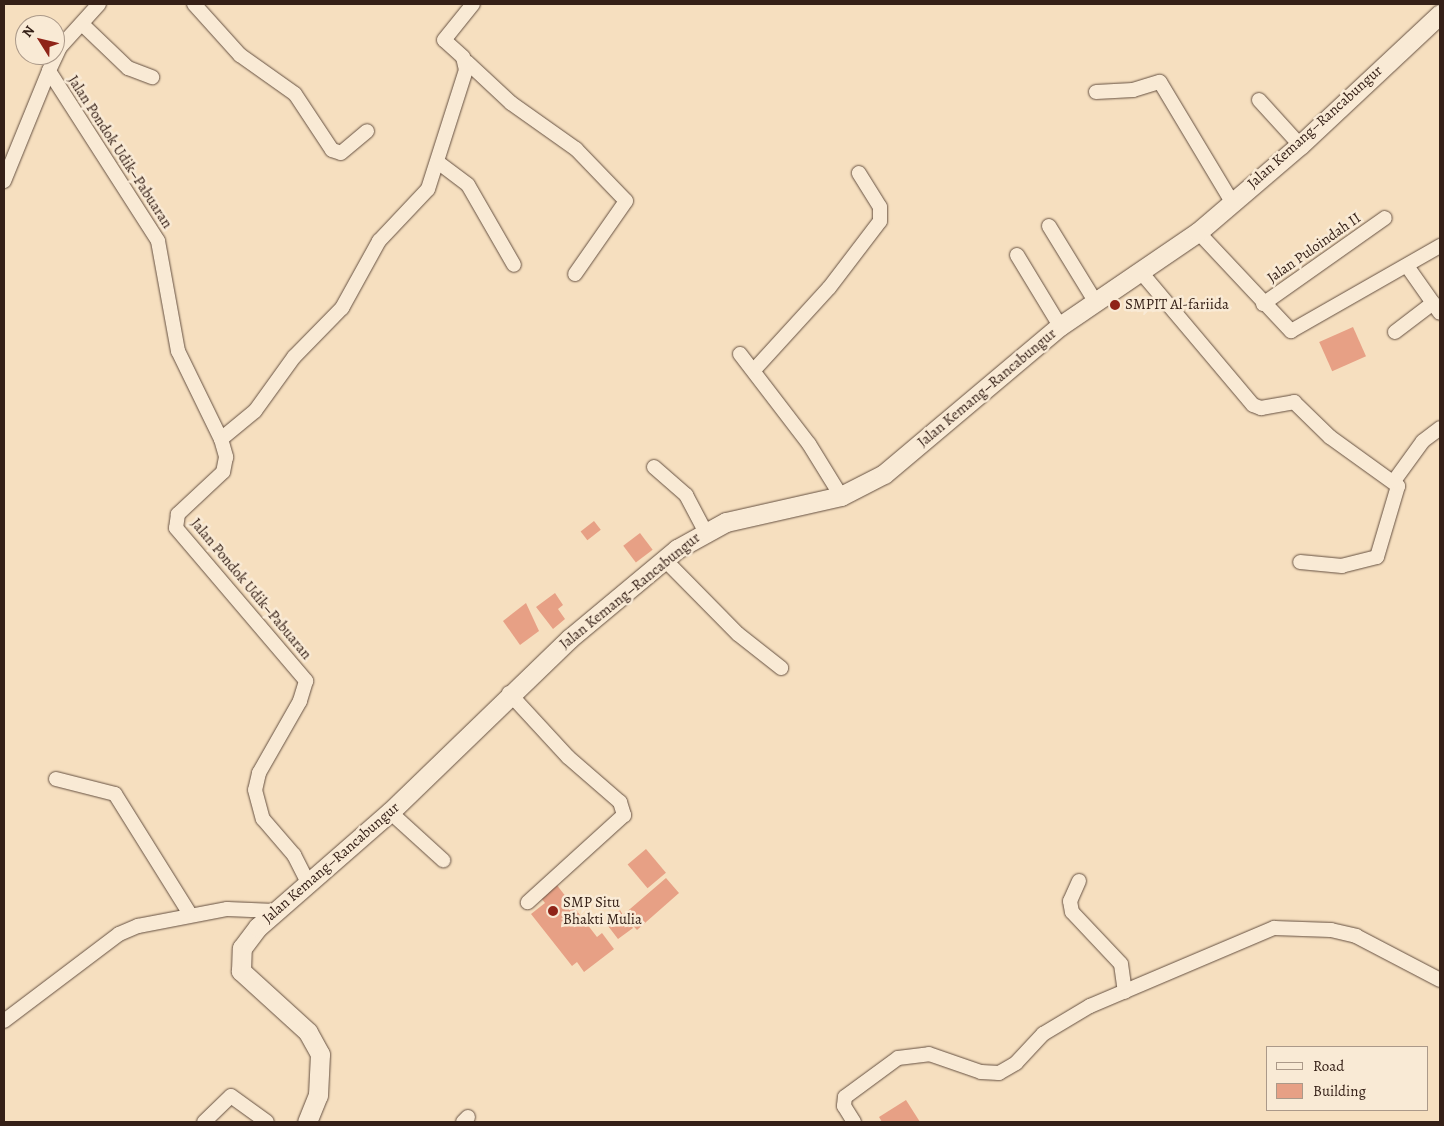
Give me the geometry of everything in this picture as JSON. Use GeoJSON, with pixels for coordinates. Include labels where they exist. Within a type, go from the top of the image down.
{"type":"FeatureCollection","features":[{"type":"Feature","properties":{"kind":"street","name":"Jalan Pondok Udik–Pabuaran"},"geometry":{"type":"LineString","coordinates":[[99,4],[60,47],[49,71],[158,241],[178,351],[221,439],[226,457],[223,472],[178,514],[176,528],[306,681],[300,701],[259,773],[255,790],[263,819],[294,855],[307,880]]}},
{"type":"Feature","properties":{"kind":"street"},"geometry":{"type":"LineString","coordinates":[[194,4],[240,55],[295,94],[332,150],[341,153],[367,131]]}},
{"type":"Feature","properties":{"kind":"street"},"geometry":{"type":"LineString","coordinates":[[473,4],[444,40],[511,103],[576,149],[626,201],[575,274]]}},
{"type":"Feature","properties":{"kind":"street","name":"Jalan Kemang–Rancabungur"},"geometry":{"type":"LineString","coordinates":[[308,1122],[321,1079],[316,1042],[247,979],[238,960],[242,948],[275,911],[307,880],[390,812],[509,693],[665,560],[705,531],[750,514],[841,496],[884,474],[1060,326],[1094,301],[1198,232],[1230,200],[1300,144],[1440,14]]}},
{"type":"Feature","properties":{"kind":"street"},"geometry":{"type":"LineString","coordinates":[[82,24],[128,68],[152,77]]}},
{"type":"Feature","properties":{"kind":"street"},"geometry":{"type":"LineString","coordinates":[[221,439],[254,411],[294,357],[342,308],[379,241],[428,189],[439,163],[467,62]]}},
{"type":"Feature","properties":{"kind":"street"},"geometry":{"type":"LineString","coordinates":[[4,181],[49,71]]}},
{"type":"Feature","properties":{"kind":"street"},"geometry":{"type":"LineString","coordinates":[[1096,92],[1133,90],[1160,82],[1230,200]]}},
{"type":"Feature","properties":{"kind":"street"},"geometry":{"type":"LineString","coordinates":[[1259,100],[1300,144]]}},
{"type":"Feature","properties":{"kind":"street"},"geometry":{"type":"LineString","coordinates":[[439,163],[468,185],[514,264]]}},
{"type":"Feature","properties":{"kind":"street"},"geometry":{"type":"LineString","coordinates":[[754,370],[829,288],[880,221],[880,208],[859,174]]}},
{"type":"Feature","properties":{"kind":"street","name":"Jalan Puloindah II"},"geometry":{"type":"LineString","coordinates":[[1263,304],[1384,218]]}},
{"type":"Feature","properties":{"kind":"street"},"geometry":{"type":"LineString","coordinates":[[1049,226],[1094,301]]}},
{"type":"Feature","properties":{"kind":"street"},"geometry":{"type":"LineString","coordinates":[[1198,232],[1284,328],[1300,330],[1440,246]]}},
{"type":"Feature","properties":{"kind":"street"},"geometry":{"type":"LineString","coordinates":[[1017,255],[1060,326]]}},
{"type":"Feature","properties":{"kind":"street"},"geometry":{"type":"LineString","coordinates":[[1395,332],[1437,308],[1407,266]]}},
{"type":"Feature","properties":{"kind":"street"},"geometry":{"type":"LineString","coordinates":[[1140,271],[1253,405],[1261,408],[1294,402],[1330,437],[1394,481],[1400,493],[1377,557],[1342,566],[1300,562]]}},
{"type":"Feature","properties":{"kind":"street"},"geometry":{"type":"LineString","coordinates":[[740,354],[754,370],[841,496]]}},
{"type":"Feature","properties":{"kind":"street"},"geometry":{"type":"LineString","coordinates":[[1394,481],[1423,442],[1440,428]]}},
{"type":"Feature","properties":{"kind":"street"},"geometry":{"type":"LineString","coordinates":[[654,467],[686,495],[705,531]]}},
{"type":"Feature","properties":{"kind":"street"},"geometry":{"type":"LineString","coordinates":[[665,560],[738,634],[781,668]]}},
{"type":"Feature","properties":{"kind":"street"},"geometry":{"type":"LineString","coordinates":[[509,693],[568,757],[620,802],[624,815],[528,902]]}},
{"type":"Feature","properties":{"kind":"street"},"geometry":{"type":"LineString","coordinates":[[56,779],[115,794],[190,914]]}},
{"type":"Feature","properties":{"kind":"street"},"geometry":{"type":"LineString","coordinates":[[390,812],[442,860]]}},
{"type":"Feature","properties":{"kind":"street"},"geometry":{"type":"LineString","coordinates":[[1079,881],[1069,906],[1121,964],[1125,992]]}},
{"type":"Feature","properties":{"kind":"street"},"geometry":{"type":"LineString","coordinates":[[4,1021],[119,934],[190,914],[227,909],[275,911]]}},
{"type":"Feature","properties":{"kind":"street"},"geometry":{"type":"LineString","coordinates":[[854,1122],[844,1106],[845,1097],[898,1058],[929,1054],[980,1072],[999,1072],[1016,1063],[1043,1034],[1090,1006],[1274,928],[1331,930],[1356,936],[1440,980]]}},
{"type":"Feature","properties":{"kind":"street"},"geometry":{"type":"LineString","coordinates":[[204,1122],[230,1096],[267,1122]]}},
{"type":"Feature","properties":{"kind":"building"},"geometry":{"type":"Polygon","coordinates":[[[1353,327],[1366,356],[1332,371],[1319,342],[1353,327]]]}},
{"type":"Feature","properties":{"kind":"building"},"geometry":{"type":"Polygon","coordinates":[[[594,521],[601,530],[587,540],[581,531],[594,521]]]}},
{"type":"Feature","properties":{"kind":"building"},"geometry":{"type":"Polygon","coordinates":[[[640,533],[653,550],[636,562],[623,546],[640,533]]]}},
{"type":"Feature","properties":{"kind":"building"},"geometry":{"type":"Polygon","coordinates":[[[555,593],[563,605],[558,609],[565,619],[553,629],[536,607],[555,593]]]}},
{"type":"Feature","properties":{"kind":"building"},"geometry":{"type":"Polygon","coordinates":[[[526,603],[539,631],[520,645],[503,621],[526,603]]]}},
{"type":"Feature","properties":{"kind":"building"},"geometry":{"type":"Polygon","coordinates":[[[646,849],[666,873],[648,888],[628,864],[646,849]]]}},
{"type":"Feature","properties":{"kind":"building"},"geometry":{"type":"Polygon","coordinates":[[[666,878],[679,893],[637,930],[627,919],[633,928],[618,939],[605,922],[620,910],[623,915],[666,878]]]}},
{"type":"Feature","properties":{"kind":"building"},"geometry":{"type":"Polygon","coordinates":[[[553,880],[597,937],[602,933],[614,949],[584,972],[577,962],[572,966],[531,914],[545,903],[537,893],[553,880]]]}},
{"type":"Feature","properties":{"kind":"building"},"geometry":{"type":"Polygon","coordinates":[[[906,1100],[920,1122],[882,1122],[879,1117],[906,1100]]]}},
{"type":"Feature","properties":{"kind":"place","name":"SMPIT Al-fariida"},"geometry":{"type":"Point","coordinates":[1115,305]}},
{"type":"Feature","properties":{"kind":"place","name":"SMP Situ Bhakti Mulia"},"geometry":{"type":"Point","coordinates":[553,911]}}]}
